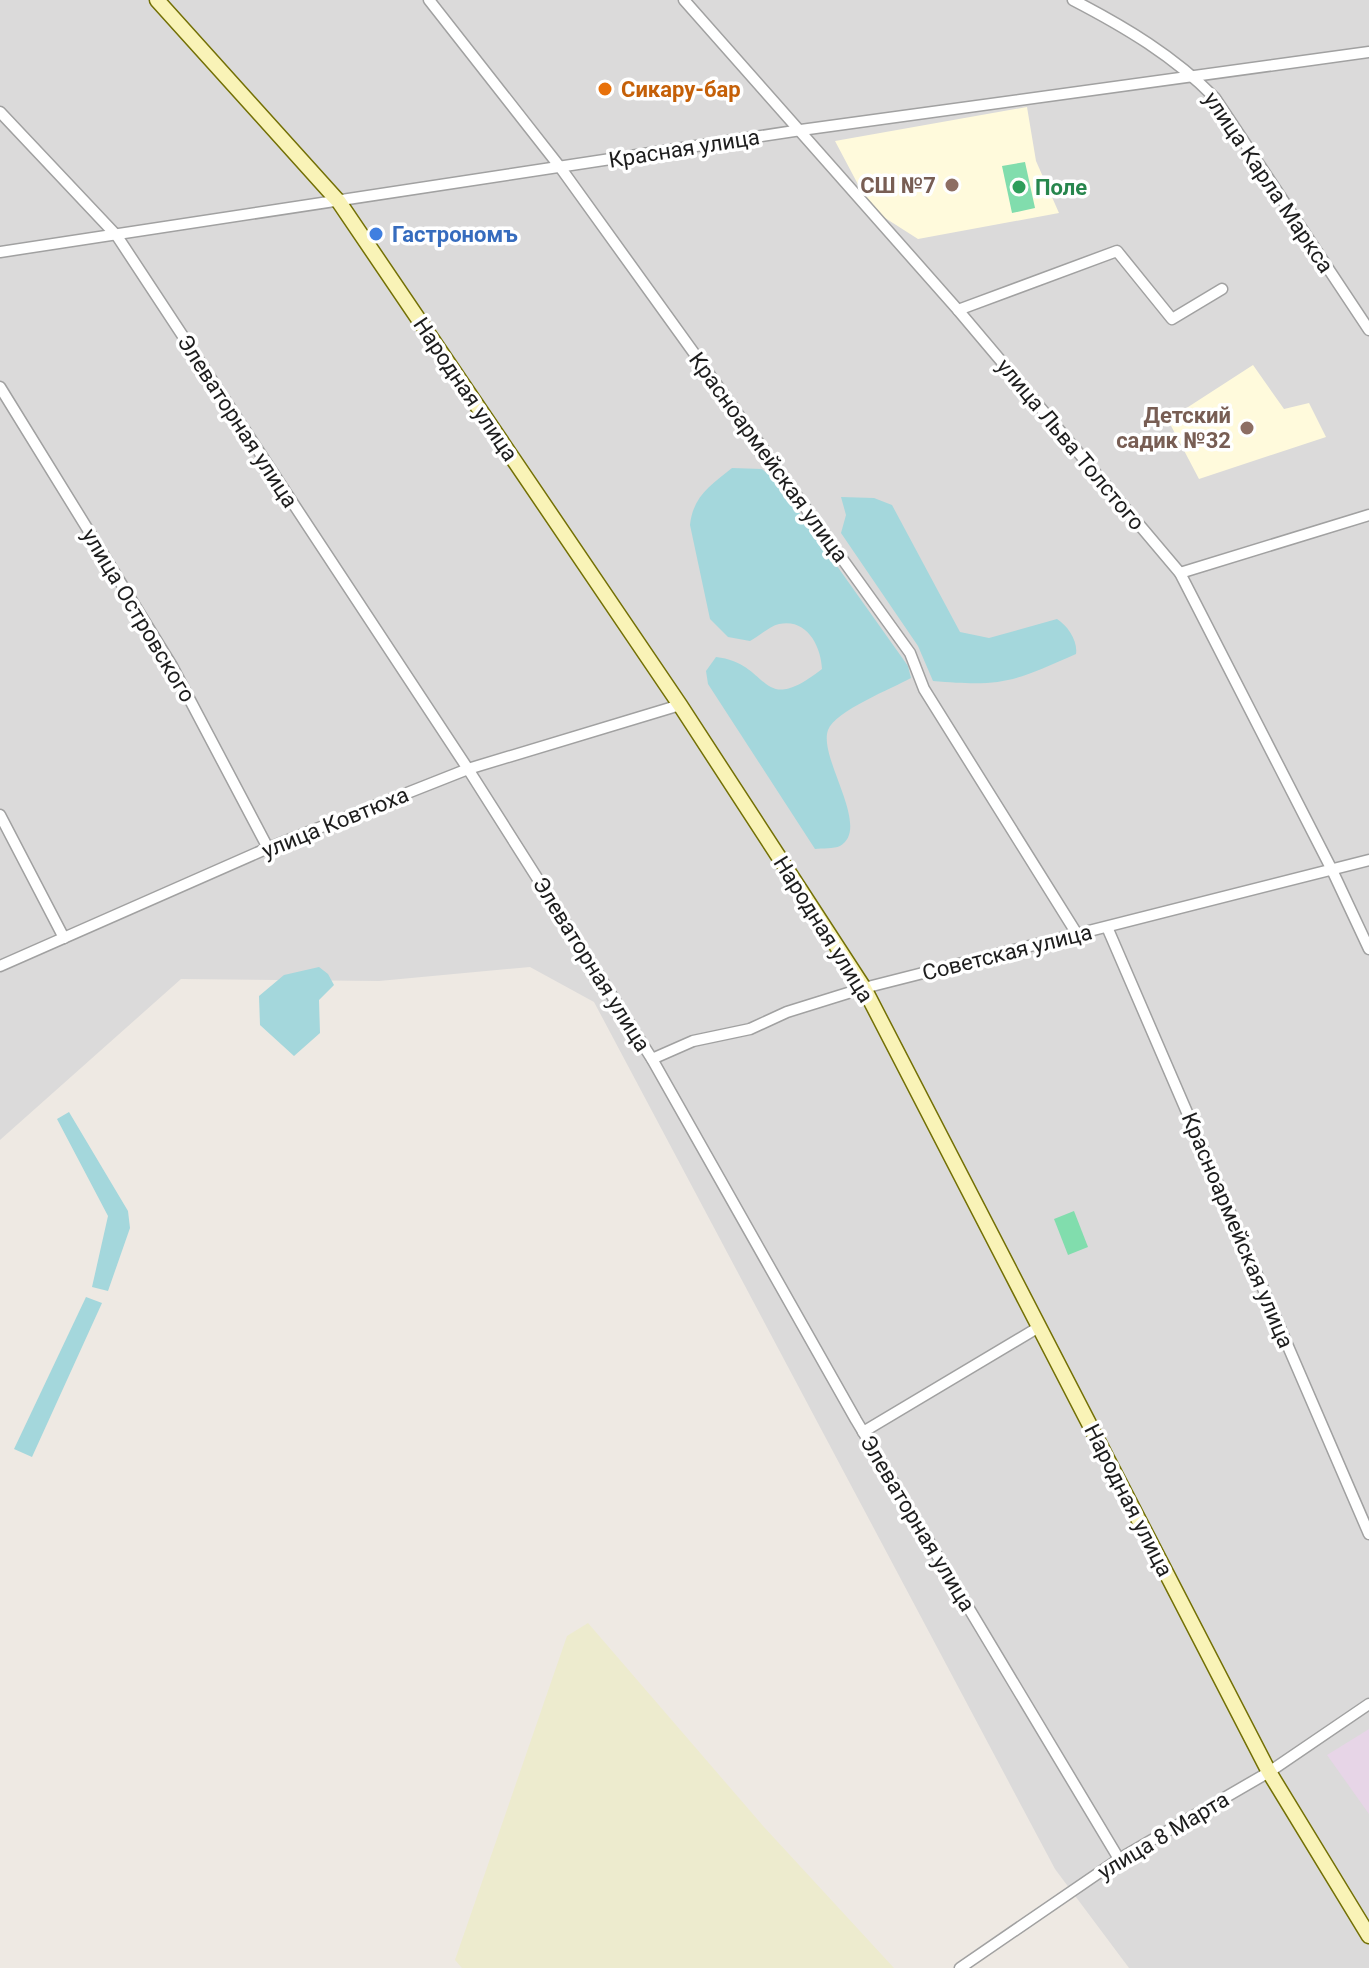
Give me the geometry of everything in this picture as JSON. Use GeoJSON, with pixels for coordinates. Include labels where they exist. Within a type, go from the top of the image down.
{"type":"FeatureCollection","features":[{"type":"Feature","properties":{"kind":"main road","name":"Народная улица"},"geometry":{"type":"LineString","coordinates":[[157,0],[339,202],[680,705],[864,988],[1269,1772],[1369,1936]]}},
{"type":"Feature","properties":{"kind":"street","name":"Красноармейская улица"},"geometry":{"type":"LineString","coordinates":[[429,0],[560,167],[910,653],[924,689],[1077,934]]}},
{"type":"Feature","properties":{"kind":"street","name":"улица Льва Толстого"},"geometry":{"type":"LineString","coordinates":[[684,0],[958,310],[1180,573],[1332,870],[1369,949]]}},
{"type":"Feature","properties":{"kind":"street","name":"улица Карла Маркса"},"geometry":{"type":"LineString","coordinates":[[1073,0],[1132,31],[1195,77],[1215,98],[1369,330]]}},
{"type":"Feature","properties":{"kind":"street","name":"Красная улица"},"geometry":{"type":"LineString","coordinates":[[0,252],[801,130],[1369,52]]}},
{"type":"Feature","properties":{"kind":"street","name":"Элеваторная улица"},"geometry":{"type":"LineString","coordinates":[[0,112],[117,236],[468,769],[652,1059],[863,1432],[1119,1859]]}},
{"type":"Feature","properties":{"kind":"street"},"geometry":{"type":"LineString","coordinates":[[958,310],[1117,251],[1172,319],[1222,289]]}},
{"type":"Feature","properties":{"kind":"street","name":"улица Островского"},"geometry":{"type":"LineString","coordinates":[[0,387],[172,666],[268,848]]}},
{"type":"Feature","properties":{"kind":"street"},"geometry":{"type":"LineString","coordinates":[[1180,573],[1369,515]]}},
{"type":"Feature","properties":{"kind":"street","name":"улица Ковтюха"},"geometry":{"type":"LineString","coordinates":[[0,966],[268,848],[468,769],[680,705]]}},
{"type":"Feature","properties":{"kind":"street"},"geometry":{"type":"LineString","coordinates":[[0,815],[64,938]]}},
{"type":"Feature","properties":{"kind":"street","name":"Советская улица"},"geometry":{"type":"LineString","coordinates":[[652,1059],[693,1041],[750,1029],[787,1012],[864,988],[1369,860]]}},
{"type":"Feature","properties":{"kind":"street","name":"Красноармейская улица"},"geometry":{"type":"LineString","coordinates":[[1107,927],[1369,1534]]}},
{"type":"Feature","properties":{"kind":"street"},"geometry":{"type":"LineString","coordinates":[[863,1432],[1039,1327]]}},
{"type":"Feature","properties":{"kind":"street","name":"улица 8 Марта"},"geometry":{"type":"LineString","coordinates":[[960,1968],[1119,1859],[1269,1772],[1369,1704]]}},
{"type":"Feature","properties":{"kind":"shaded area"},"geometry":{"type":"Polygon","coordinates":[[[0,0],[1369,0],[1369,1968],[1129,1968],[1055,1869],[594,1002],[530,967],[379,981],[181,979],[0,1140],[0,0]]]}},
{"type":"Feature","properties":{"kind":"shaded area","name":"СШ №7"},"geometry":{"type":"Polygon","coordinates":[[[1027,107],[1036,161],[1059,213],[918,239],[871,209],[835,141],[1027,107]]]}},
{"type":"Feature","properties":{"kind":"shaded area","name":"Детский садик №32"},"geometry":{"type":"Polygon","coordinates":[[[1253,365],[1284,409],[1309,403],[1326,437],[1199,479],[1168,420],[1253,365]]]}},
{"type":"Feature","properties":{"kind":"shaded area"},"geometry":{"type":"Polygon","coordinates":[[[588,1623],[764,1827],[894,1968],[462,1968],[455,1960],[567,1636],[588,1623]]]}},
{"type":"Feature","properties":{"kind":"shaded area"},"geometry":{"type":"Polygon","coordinates":[[[1369,1729],[1369,1814],[1327,1755],[1369,1729]]]}},
{"type":"Feature","properties":{"kind":"green space","name":"Поле"},"geometry":{"type":"Polygon","coordinates":[[[1025,162],[1035,208],[1012,213],[1002,166],[1025,162]]]}},
{"type":"Feature","properties":{"kind":"green space"},"geometry":{"type":"Polygon","coordinates":[[[1074,1211],[1088,1247],[1068,1255],[1054,1219],[1074,1211]]]}},
{"type":"Feature","properties":{"kind":"water"},"geometry":{"type":"Polygon","coordinates":[[[732,468],[762,469],[778,483],[908,666],[911,678],[841,715],[828,730],[830,757],[850,824],[848,837],[837,847],[815,849],[708,684],[706,671],[716,657],[747,668],[775,689],[786,689],[801,683],[822,669],[815,643],[797,625],[776,625],[750,641],[728,637],[710,619],[690,525],[699,499],[732,468]]]}},
{"type":"Feature","properties":{"kind":"water"},"geometry":{"type":"Polygon","coordinates":[[[841,497],[874,498],[892,505],[960,632],[989,638],[1057,619],[1071,634],[1076,654],[1007,680],[976,683],[933,681],[918,646],[841,533],[846,515],[841,497]]]}},
{"type":"Feature","properties":{"kind":"water"},"geometry":{"type":"Polygon","coordinates":[[[319,967],[328,974],[334,985],[319,1000],[320,1033],[294,1056],[260,1025],[259,996],[284,975],[319,967]]]}},
{"type":"Feature","properties":{"kind":"water"},"geometry":{"type":"Polygon","coordinates":[[[69,1112],[128,1211],[130,1228],[108,1291],[92,1287],[108,1216],[57,1119],[69,1112]]]}},
{"type":"Feature","properties":{"kind":"water"},"geometry":{"type":"Polygon","coordinates":[[[86,1297],[102,1303],[32,1457],[14,1449],[86,1297]]]}},
{"type":"Feature","properties":{"kind":"place","name":"Сикару-бар"},"geometry":{"type":"Point","coordinates":[605,89]}},
{"type":"Feature","properties":{"kind":"place","name":"СШ №7"},"geometry":{"type":"Point","coordinates":[952,185]}},
{"type":"Feature","properties":{"kind":"place","name":"Поле"},"geometry":{"type":"Point","coordinates":[1019,187]}},
{"type":"Feature","properties":{"kind":"place","name":"Гастрономъ"},"geometry":{"type":"Point","coordinates":[376,234]}},
{"type":"Feature","properties":{"kind":"place","name":"Детский садик №32"},"geometry":{"type":"Point","coordinates":[1247,428]}}]}
